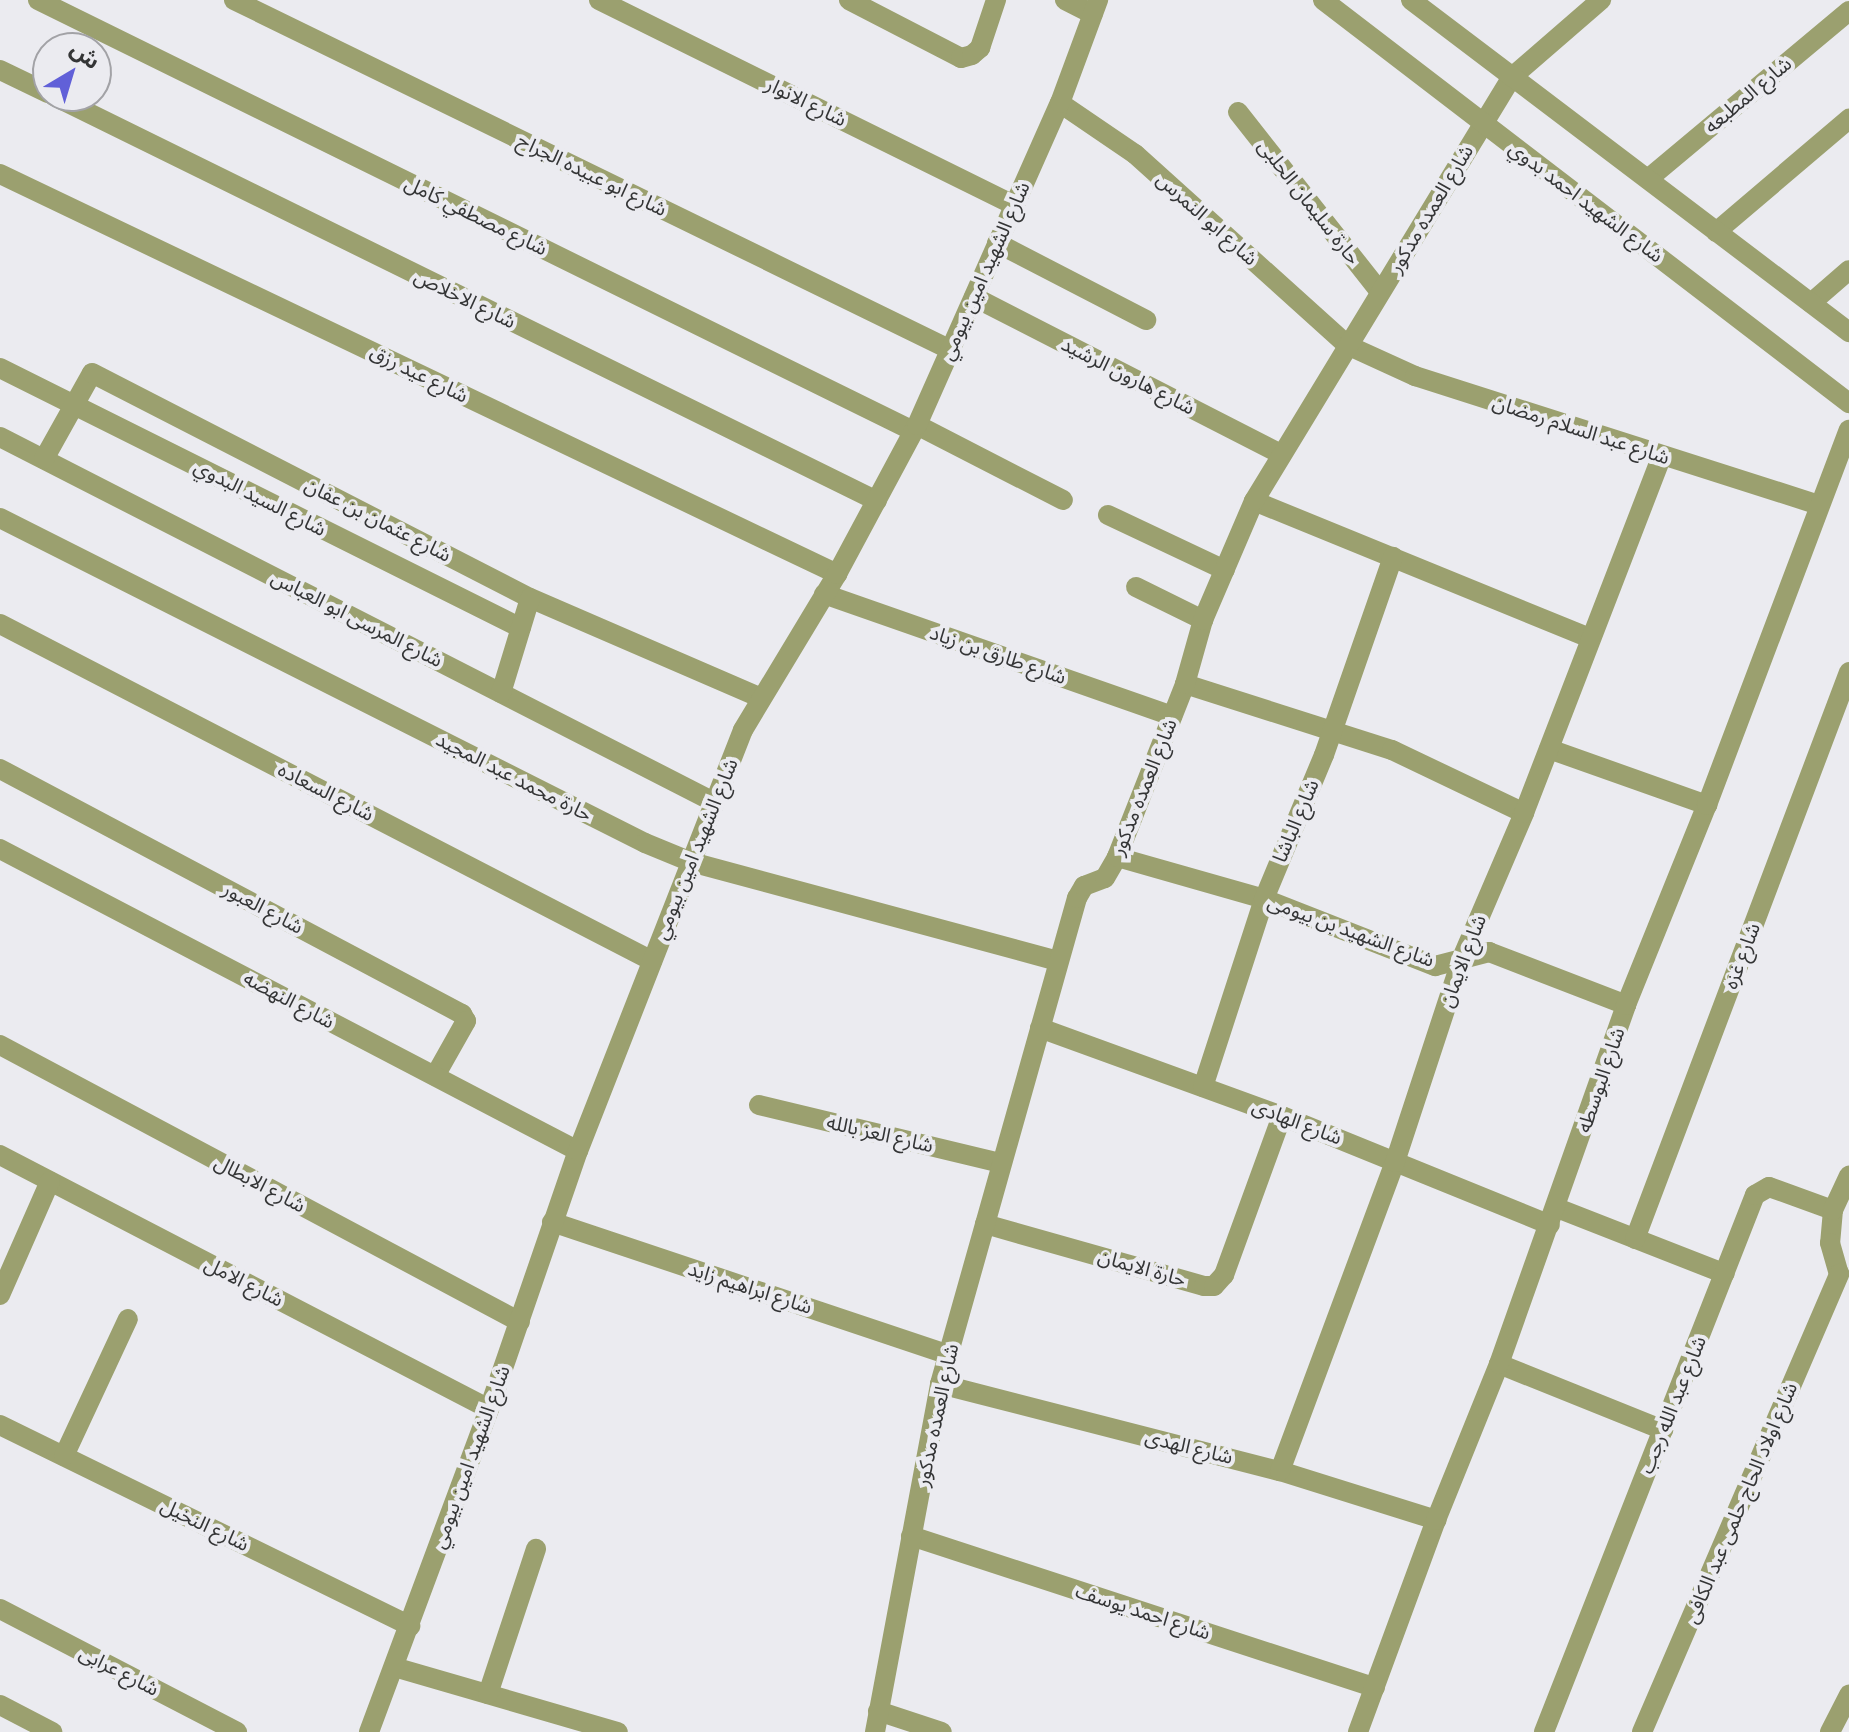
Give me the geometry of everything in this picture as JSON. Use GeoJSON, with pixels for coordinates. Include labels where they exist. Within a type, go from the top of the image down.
{"type":"FeatureCollection","features":[{"type":"Feature","properties":{"kind":"street","name":"شارع مصطفي كامل"},"geometry":{"type":"LineString","coordinates":[[38,0],[1063,500]]}},
{"type":"Feature","properties":{"kind":"street","name":"شارع ابو عبيده الجراح"},"geometry":{"type":"LineString","coordinates":[[234,0],[949,349]]}},
{"type":"Feature","properties":{"kind":"street","name":"شارع الانوار"},"geometry":{"type":"LineString","coordinates":[[599,0],[1014,205]]}},
{"type":"Feature","properties":{"kind":"street"},"geometry":{"type":"LineString","coordinates":[[849,0],[961,58],[972,55],[980,48],[996,0]]}},
{"type":"Feature","properties":{"kind":"street"},"geometry":{"type":"LineString","coordinates":[[1065,0],[1096,7]]}},
{"type":"Feature","properties":{"kind":"street","name":"شارع الشهيد احمد بدوي"},"geometry":{"type":"LineString","coordinates":[[1323,0],[1849,403]]}},
{"type":"Feature","properties":{"kind":"street"},"geometry":{"type":"LineString","coordinates":[[1411,0],[1849,332]]}},
{"type":"Feature","properties":{"kind":"street","name":"شارع العمده مدكور"},"geometry":{"type":"LineString","coordinates":[[876,1722],[940,1384],[1057,961],[1080,892],[1105,878],[1117,857],[1185,684],[1203,620],[1254,501],[1281,454],[1512,77],[1601,0]]}},
{"type":"Feature","properties":{"kind":"street","name":"شارع الشهيد امين بيومي"},"geometry":{"type":"LineString","coordinates":[[369,1732],[489,1409],[578,1151],[714,802],[761,698],[837,574],[915,428],[1060,103],[1096,7]]}},
{"type":"Feature","properties":{"kind":"street","name":"شارع المطبعه"},"geometry":{"type":"LineString","coordinates":[[1648,179],[1849,11]]}},
{"type":"Feature","properties":{"kind":"street"},"geometry":{"type":"LineString","coordinates":[[0,70],[32,85]]}},
{"type":"Feature","properties":{"kind":"street","name":"شارع ابو النمرس"},"geometry":{"type":"LineString","coordinates":[[1060,103],[1135,154],[1347,345]]}},
{"type":"Feature","properties":{"kind":"street","name":"شارع الاخلاص"},"geometry":{"type":"LineString","coordinates":[[87,112],[877,501]]}},
{"type":"Feature","properties":{"kind":"street","name":"حارة سليمان الحلبى"},"geometry":{"type":"LineString","coordinates":[[1238,112],[1380,292]]}},
{"type":"Feature","properties":{"kind":"street"},"geometry":{"type":"LineString","coordinates":[[1716,232],[1849,119]]}},
{"type":"Feature","properties":{"kind":"street","name":"شارع عيد رزق"},"geometry":{"type":"LineString","coordinates":[[0,174],[837,574]]}},
{"type":"Feature","properties":{"kind":"street"},"geometry":{"type":"LineString","coordinates":[[997,243],[1146,320]]}},
{"type":"Feature","properties":{"kind":"street"},"geometry":{"type":"LineString","coordinates":[[1811,303],[1849,270]]}},
{"type":"Feature","properties":{"kind":"street","name":"شارع هارون الرشيد"},"geometry":{"type":"LineString","coordinates":[[974,297],[1281,454]]}},
{"type":"Feature","properties":{"kind":"street","name":"شارع عبد السلام رمضان"},"geometry":{"type":"LineString","coordinates":[[1347,345],[1415,376],[1819,505]]}},
{"type":"Feature","properties":{"kind":"street","name":"شارع السيد البدوي"},"geometry":{"type":"LineString","coordinates":[[0,368],[521,628]]}},
{"type":"Feature","properties":{"kind":"street","name":"شارع عثمان بن عفان"},"geometry":{"type":"LineString","coordinates":[[44,459],[92,373],[530,598],[761,698]]}},
{"type":"Feature","properties":{"kind":"street","name":"شارع البوسطه"},"geometry":{"type":"LineString","coordinates":[[1358,1732],[1436,1520],[1499,1364],[1626,1005],[1707,805],[1849,430]]}},
{"type":"Feature","properties":{"kind":"street","name":"شارع المرسى ابو العباس"},"geometry":{"type":"LineString","coordinates":[[0,437],[714,802]]}},
{"type":"Feature","properties":{"kind":"street","name":"شارع الايمان"},"geometry":{"type":"LineString","coordinates":[[1280,1471],[1395,1162],[1462,958],[1524,813],[1589,638],[1662,456]]}},
{"type":"Feature","properties":{"kind":"street"},"geometry":{"type":"LineString","coordinates":[[1254,501],[1589,638]]}},
{"type":"Feature","properties":{"kind":"street"},"geometry":{"type":"LineString","coordinates":[[1108,515],[1225,570]]}},
{"type":"Feature","properties":{"kind":"street","name":"حارة محمد عبد المجيد"},"geometry":{"type":"LineString","coordinates":[[0,518],[645,843],[691,862],[1057,961]]}},
{"type":"Feature","properties":{"kind":"street","name":"شارع الباشا"},"geometry":{"type":"LineString","coordinates":[[1203,1087],[1264,899],[1332,732],[1393,557]]}},
{"type":"Feature","properties":{"kind":"street"},"geometry":{"type":"LineString","coordinates":[[1136,587],[1203,620]]}},
{"type":"Feature","properties":{"kind":"street","name":"شارع طارق بن زياد"},"geometry":{"type":"LineString","coordinates":[[824,594],[1172,716]]}},
{"type":"Feature","properties":{"kind":"street"},"geometry":{"type":"LineString","coordinates":[[501,693],[530,598]]}},
{"type":"Feature","properties":{"kind":"street","name":"شارع السعاده"},"geometry":{"type":"LineString","coordinates":[[0,624],[652,961]]}},
{"type":"Feature","properties":{"kind":"street","name":"شارع غزه"},"geometry":{"type":"LineString","coordinates":[[1635,1239],[1849,672]]}},
{"type":"Feature","properties":{"kind":"street"},"geometry":{"type":"LineString","coordinates":[[1185,684],[1392,750],[1524,813]]}},
{"type":"Feature","properties":{"kind":"street"},"geometry":{"type":"LineString","coordinates":[[1549,749],[1707,805]]}},
{"type":"Feature","properties":{"kind":"street","name":"شارع العبور"},"geometry":{"type":"LineString","coordinates":[[0,769],[462,1014],[466,1021],[435,1076]]}},
{"type":"Feature","properties":{"kind":"street","name":"شارع النهضه"},"geometry":{"type":"LineString","coordinates":[[0,849],[578,1151]]}},
{"type":"Feature","properties":{"kind":"street","name":"شارع الشهيد بن بيومى"},"geometry":{"type":"LineString","coordinates":[[1117,857],[1264,899],[1435,966],[1489,952],[1626,1005]]}},
{"type":"Feature","properties":{"kind":"street","name":"شارع الهادى"},"geometry":{"type":"LineString","coordinates":[[1040,1028],[1282,1116],[1395,1162],[1553,1216],[1635,1239],[1725,1274]]}},
{"type":"Feature","properties":{"kind":"street","name":"شارع الابطال"},"geometry":{"type":"LineString","coordinates":[[0,1045],[520,1322]]}},
{"type":"Feature","properties":{"kind":"street","name":"شارع العز بالله"},"geometry":{"type":"LineString","coordinates":[[759,1105],[1001,1163]]}},
{"type":"Feature","properties":{"kind":"street","name":"حارة الايمان"},"geometry":{"type":"LineString","coordinates":[[985,1224],[1204,1286],[1214,1286],[1224,1275],[1282,1116]]}},
{"type":"Feature","properties":{"kind":"street","name":"شارع الامل"},"geometry":{"type":"LineString","coordinates":[[0,1155],[489,1409]]}},
{"type":"Feature","properties":{"kind":"street"},"geometry":{"type":"LineString","coordinates":[[1844,1271],[1830,1243],[1833,1210],[1849,1175]]}},
{"type":"Feature","properties":{"kind":"street"},"geometry":{"type":"LineString","coordinates":[[0,1295],[50,1181]]}},
{"type":"Feature","properties":{"kind":"street","name":"شارع عبد الله رجب"},"geometry":{"type":"LineString","coordinates":[[1544,1732],[1755,1195],[1763,1187],[1833,1210]]}},
{"type":"Feature","properties":{"kind":"street","name":"شارع ابراهيم زايد"},"geometry":{"type":"LineString","coordinates":[[552,1222],[949,1355]]}},
{"type":"Feature","properties":{"kind":"street","name":"شارع اولاد الحاج حلمى عبد الكافى"},"geometry":{"type":"LineString","coordinates":[[1642,1732],[1844,1271]]}},
{"type":"Feature","properties":{"kind":"street"},"geometry":{"type":"LineString","coordinates":[[64,1456],[128,1319]]}},
{"type":"Feature","properties":{"kind":"street"},"geometry":{"type":"LineString","coordinates":[[1499,1364],[1663,1430]]}},
{"type":"Feature","properties":{"kind":"street","name":"شارع الهدى"},"geometry":{"type":"LineString","coordinates":[[940,1384],[1280,1471],[1436,1520]]}},
{"type":"Feature","properties":{"kind":"street","name":"شارع النخيل"},"geometry":{"type":"LineString","coordinates":[[0,1425],[410,1626]]}},
{"type":"Feature","properties":{"kind":"street","name":"شارع احمد يوسف"},"geometry":{"type":"LineString","coordinates":[[911,1536],[1375,1688]]}},
{"type":"Feature","properties":{"kind":"street"},"geometry":{"type":"LineString","coordinates":[[488,1694],[536,1549]]}},
{"type":"Feature","properties":{"kind":"street","name":"شارع عرابى"},"geometry":{"type":"LineString","coordinates":[[0,1609],[237,1732]]}},
{"type":"Feature","properties":{"kind":"street"},"geometry":{"type":"LineString","coordinates":[[394,1667],[618,1732]]}},
{"type":"Feature","properties":{"kind":"street"},"geometry":{"type":"LineString","coordinates":[[1830,1732],[1849,1695]]}},
{"type":"Feature","properties":{"kind":"street"},"geometry":{"type":"LineString","coordinates":[[0,1705],[52,1732]]}},
{"type":"Feature","properties":{"kind":"street"},"geometry":{"type":"LineString","coordinates":[[876,1722],[942,1732]]}}]}
